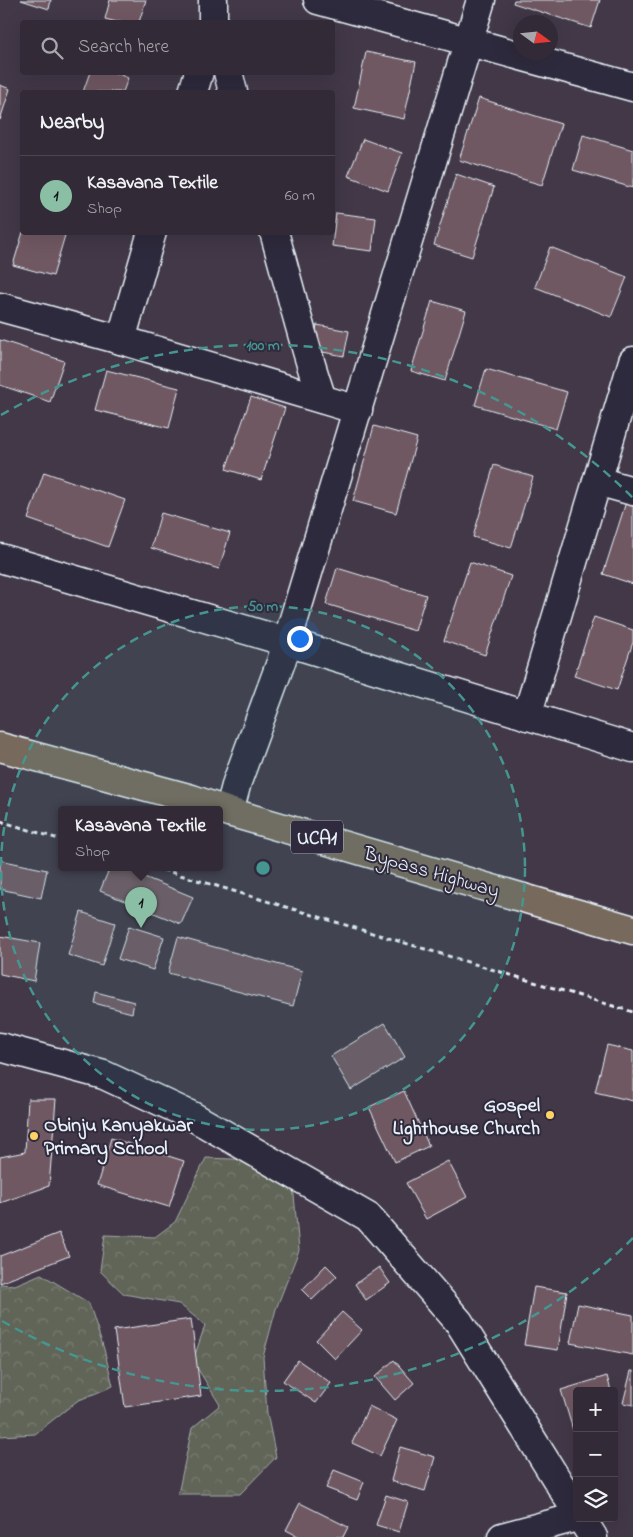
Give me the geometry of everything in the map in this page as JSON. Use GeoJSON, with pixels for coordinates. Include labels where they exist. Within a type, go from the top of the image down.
{"type":"FeatureCollection","features":[{"type":"Feature","properties":{"kind":"main road","name":"Bypass Highway"},"geometry":{"type":"LineString","coordinates":[[0,748],[212,806]]}},
{"type":"Feature","properties":{"kind":"main road","name":"Bypass Highway"},"geometry":{"type":"LineString","coordinates":[[223,810],[633,930]]}},
{"type":"Feature","properties":{"kind":"street"},"geometry":{"type":"LineString","coordinates":[[213,0],[213,20]]}},
{"type":"Feature","properties":{"kind":"street"},"geometry":{"type":"LineString","coordinates":[[318,0],[633,87]]}},
{"type":"Feature","properties":{"kind":"street"},"geometry":{"type":"LineString","coordinates":[[229,812],[237,782],[287,642],[481,0]]}},
{"type":"Feature","properties":{"kind":"street"},"geometry":{"type":"LineString","coordinates":[[194,90],[198,75]]}},
{"type":"Feature","properties":{"kind":"street"},"geometry":{"type":"LineString","coordinates":[[229,75],[233,90]]}},
{"type":"Feature","properties":{"kind":"street"},"geometry":{"type":"LineString","coordinates":[[122,340],[151,235]]}},
{"type":"Feature","properties":{"kind":"street"},"geometry":{"type":"LineString","coordinates":[[275,235],[301,323],[307,356],[322,399]]}},
{"type":"Feature","properties":{"kind":"street"},"geometry":{"type":"LineString","coordinates":[[0,307],[122,340],[358,410]]}},
{"type":"Feature","properties":{"kind":"street"},"geometry":{"type":"LineString","coordinates":[[527,716],[633,361]]}},
{"type":"Feature","properties":{"kind":"street"},"geometry":{"type":"LineString","coordinates":[[597,481],[633,491]]}},
{"type":"Feature","properties":{"kind":"street"},"geometry":{"type":"LineString","coordinates":[[0,558],[287,642],[633,748]]}},
{"type":"Feature","properties":{"kind":"street"},"geometry":{"type":"LineString","coordinates":[[0,1048],[104,1075],[192,1116],[368,1217],[459,1322],[573,1506]]}},
{"type":"Feature","properties":{"kind":"street"},"geometry":{"type":"LineString","coordinates":[[502,1537],[573,1518]]}},
{"type":"Feature","properties":{"kind":"street"},"geometry":{"type":"LineString","coordinates":[[584,1522],[593,1537]]}},
{"type":"Feature","properties":{"kind":"path"},"geometry":{"type":"LineString","coordinates":[[0,821],[58,839]]}},
{"type":"Feature","properties":{"kind":"path"},"geometry":{"type":"LineString","coordinates":[[167,871],[633,1012]]}},
{"type":"Feature","properties":{"kind":"green space"},"geometry":{"type":"Polygon","coordinates":[[[206,1158],[256,1160],[293,1184],[299,1250],[276,1309],[263,1357],[267,1413],[276,1457],[240,1494],[178,1494],[192,1428],[220,1405],[193,1361],[205,1325],[179,1304],[124,1294],[100,1271],[105,1235],[155,1237],[175,1222],[206,1158]]]}},
{"type":"Feature","properties":{"kind":"green space"},"geometry":{"type":"Polygon","coordinates":[[[41,1274],[89,1303],[104,1349],[113,1386],[77,1401],[35,1434],[0,1436],[0,1284],[15,1285],[41,1274]]]}},
{"type":"Feature","properties":{"kind":"building"},"geometry":{"type":"Polygon","coordinates":[[[21,0],[51,0],[49,9],[21,0]]]}},
{"type":"Feature","properties":{"kind":"building"},"geometry":{"type":"Polygon","coordinates":[[[110,0],[146,0],[140,20],[105,19],[110,0]]]}},
{"type":"Feature","properties":{"kind":"building"},"geometry":{"type":"Polygon","coordinates":[[[514,0],[600,0],[591,28],[558,17],[558,15],[550,15],[513,3],[514,0]]]}},
{"type":"Feature","properties":{"kind":"building"},"geometry":{"type":"Polygon","coordinates":[[[366,52],[416,62],[404,119],[354,108],[366,52]]]}},
{"type":"Feature","properties":{"kind":"building"},"geometry":{"type":"Polygon","coordinates":[[[89,75],[120,75],[128,78],[124,90],[84,90],[89,75]]]}},
{"type":"Feature","properties":{"kind":"building"},"geometry":{"type":"Polygon","coordinates":[[[0,85],[10,89],[0,120],[0,85]]]}},
{"type":"Feature","properties":{"kind":"building"},"geometry":{"type":"Polygon","coordinates":[[[479,98],[561,124],[542,185],[459,160],[479,98]]]}},
{"type":"Feature","properties":{"kind":"building"},"geometry":{"type":"Polygon","coordinates":[[[583,135],[633,150],[633,188],[573,170],[583,135]]]}},
{"type":"Feature","properties":{"kind":"building"},"geometry":{"type":"Polygon","coordinates":[[[363,139],[402,153],[388,191],[348,176],[363,139]]]}},
{"type":"Feature","properties":{"kind":"building"},"geometry":{"type":"Polygon","coordinates":[[[456,174],[494,187],[472,257],[434,245],[456,174]]]}},
{"type":"Feature","properties":{"kind":"building"},"geometry":{"type":"Polygon","coordinates":[[[336,213],[376,218],[372,251],[332,246],[333,235],[335,235],[336,213]]]}},
{"type":"Feature","properties":{"kind":"building"},"geometry":{"type":"Polygon","coordinates":[[[22,235],[65,235],[53,276],[13,265],[22,235]]]}},
{"type":"Feature","properties":{"kind":"building"},"geometry":{"type":"Polygon","coordinates":[[[550,247],[627,277],[611,317],[535,287],[550,247]]]}},
{"type":"Feature","properties":{"kind":"building"},"geometry":{"type":"Polygon","coordinates":[[[432,301],[466,311],[445,381],[411,371],[432,301]]]}},
{"type":"Feature","properties":{"kind":"building"},"geometry":{"type":"Polygon","coordinates":[[[317,325],[349,331],[344,356],[312,350],[317,325]]]}},
{"type":"Feature","properties":{"kind":"building"},"geometry":{"type":"Polygon","coordinates":[[[0,340],[64,361],[50,402],[0,385],[0,340]]]}},
{"type":"Feature","properties":{"kind":"building"},"geometry":{"type":"Polygon","coordinates":[[[486,369],[567,392],[556,429],[475,405],[486,369]]]}},
{"type":"Feature","properties":{"kind":"building"},"geometry":{"type":"Polygon","coordinates":[[[106,370],[179,388],[169,428],[95,410],[106,370]]]}},
{"type":"Feature","properties":{"kind":"building"},"geometry":{"type":"Polygon","coordinates":[[[251,397],[285,408],[261,480],[226,469],[251,397]]]}},
{"type":"Feature","properties":{"kind":"building"},"geometry":{"type":"Polygon","coordinates":[[[374,426],[417,438],[396,513],[353,501],[374,426]]]}},
{"type":"Feature","properties":{"kind":"building"},"geometry":{"type":"Polygon","coordinates":[[[494,465],[533,477],[511,548],[473,537],[494,465]]]}},
{"type":"Feature","properties":{"kind":"building"},"geometry":{"type":"Polygon","coordinates":[[[44,472],[125,500],[108,547],[28,519],[44,472]]]}},
{"type":"Feature","properties":{"kind":"building"},"geometry":{"type":"Polygon","coordinates":[[[626,502],[633,505],[633,584],[603,574],[626,502]]]}},
{"type":"Feature","properties":{"kind":"building"},"geometry":{"type":"Polygon","coordinates":[[[161,513],[230,533],[219,569],[151,548],[161,513]]]}},
{"type":"Feature","properties":{"kind":"building"},"geometry":{"type":"Polygon","coordinates":[[[470,562],[511,576],[485,655],[444,641],[470,562]]]}},
{"type":"Feature","properties":{"kind":"building"},"geometry":{"type":"Polygon","coordinates":[[[337,568],[426,595],[415,631],[326,604],[337,568]]]}},
{"type":"Feature","properties":{"kind":"building"},"geometry":{"type":"Polygon","coordinates":[[[594,617],[633,630],[633,642],[617,690],[574,676],[594,617]]]}},
{"type":"Feature","properties":{"kind":"building"},"geometry":{"type":"Polygon","coordinates":[[[0,860],[47,870],[41,898],[0,889],[0,860]]]}},
{"type":"Feature","properties":{"kind":"building"},"geometry":{"type":"Polygon","coordinates":[[[108,871],[130,871],[193,897],[181,924],[100,891],[108,871]]]}},
{"type":"Feature","properties":{"kind":"building"},"geometry":{"type":"Polygon","coordinates":[[[81,912],[115,923],[102,966],[68,955],[81,912]]]}},
{"type":"Feature","properties":{"kind":"building"},"geometry":{"type":"Polygon","coordinates":[[[129,926],[164,937],[153,970],[118,959],[129,926]]]}},
{"type":"Feature","properties":{"kind":"building"},"geometry":{"type":"Polygon","coordinates":[[[0,936],[40,943],[34,981],[0,974],[0,936]]]}},
{"type":"Feature","properties":{"kind":"building"},"geometry":{"type":"Polygon","coordinates":[[[178,937],[302,971],[293,1006],[168,973],[178,937]]]}},
{"type":"Feature","properties":{"kind":"building"},"geometry":{"type":"Polygon","coordinates":[[[96,992],[134,1002],[132,1013],[94,1003],[96,992]]]}},
{"type":"Feature","properties":{"kind":"building"},"geometry":{"type":"Polygon","coordinates":[[[385,1023],[405,1057],[351,1090],[331,1056],[385,1023]]]}},
{"type":"Feature","properties":{"kind":"building"},"geometry":{"type":"Polygon","coordinates":[[[607,1045],[633,1051],[633,1101],[595,1092],[607,1045]]]}},
{"type":"Feature","properties":{"kind":"building"},"geometry":{"type":"Polygon","coordinates":[[[404,1091],[429,1146],[395,1162],[369,1107],[404,1091]]]}},
{"type":"Feature","properties":{"kind":"building"},"geometry":{"type":"Polygon","coordinates":[[[28,1099],[56,1099],[49,1186],[0,1203],[0,1157],[25,1152],[28,1099]]]}},
{"type":"Feature","properties":{"kind":"building"},"geometry":{"type":"Polygon","coordinates":[[[111,1138],[184,1161],[169,1207],[97,1185],[111,1138]]]}},
{"type":"Feature","properties":{"kind":"building"},"geometry":{"type":"Polygon","coordinates":[[[448,1161],[467,1197],[426,1219],[406,1183],[448,1161]]]}},
{"type":"Feature","properties":{"kind":"building"},"geometry":{"type":"Polygon","coordinates":[[[59,1233],[69,1256],[0,1283],[0,1256],[59,1233]]]}},
{"type":"Feature","properties":{"kind":"building"},"geometry":{"type":"Polygon","coordinates":[[[326,1265],[337,1276],[312,1300],[302,1290],[326,1265]]]}},
{"type":"Feature","properties":{"kind":"building"},"geometry":{"type":"Polygon","coordinates":[[[379,1267],[390,1283],[366,1300],[355,1284],[379,1267]]]}},
{"type":"Feature","properties":{"kind":"building"},"geometry":{"type":"Polygon","coordinates":[[[534,1287],[567,1292],[558,1350],[524,1345],[534,1287]]]}},
{"type":"Feature","properties":{"kind":"building"},"geometry":{"type":"Polygon","coordinates":[[[578,1304],[633,1315],[633,1355],[570,1343],[578,1304]]]}},
{"type":"Feature","properties":{"kind":"building"},"geometry":{"type":"Polygon","coordinates":[[[342,1312],[362,1330],[335,1359],[316,1340],[342,1312]]]}},
{"type":"Feature","properties":{"kind":"building"},"geometry":{"type":"Polygon","coordinates":[[[191,1319],[201,1396],[125,1407],[114,1330],[191,1319]]]}},
{"type":"Feature","properties":{"kind":"building"},"geometry":{"type":"Polygon","coordinates":[[[298,1360],[331,1383],[316,1403],[283,1381],[298,1360]]]}},
{"type":"Feature","properties":{"kind":"building"},"geometry":{"type":"Polygon","coordinates":[[[394,1360],[414,1383],[395,1400],[375,1377],[394,1360]]]}},
{"type":"Feature","properties":{"kind":"building"},"geometry":{"type":"Polygon","coordinates":[[[631,1371],[633,1371],[633,1405],[623,1403],[631,1371]]]}},
{"type":"Feature","properties":{"kind":"building"},"geometry":{"type":"Polygon","coordinates":[[[607,1376],[610,1387],[573,1387],[573,1430],[561,1390],[607,1376]]]}},
{"type":"Feature","properties":{"kind":"building"},"geometry":{"type":"Polygon","coordinates":[[[369,1406],[397,1420],[380,1456],[352,1443],[369,1406]]]}},
{"type":"Feature","properties":{"kind":"building"},"geometry":{"type":"Polygon","coordinates":[[[400,1447],[435,1457],[425,1491],[391,1481],[400,1447]]]}},
{"type":"Feature","properties":{"kind":"building"},"geometry":{"type":"Polygon","coordinates":[[[334,1470],[364,1482],[357,1500],[326,1488],[334,1470]]]}},
{"type":"Feature","properties":{"kind":"building"},"geometry":{"type":"Polygon","coordinates":[[[386,1495],[408,1502],[399,1532],[376,1525],[386,1495]]]}},
{"type":"Feature","properties":{"kind":"building"},"geometry":{"type":"Polygon","coordinates":[[[300,1503],[348,1527],[343,1537],[300,1537],[286,1530],[300,1503]]]}},
{"type":"Feature","properties":{"kind":"place","name":"Kasavana Textile"},"geometry":{"type":"Point","coordinates":[141,928]}},
{"type":"Feature","properties":{"kind":"place","name":"Gospel Lighthouse Church"},"geometry":{"type":"Point","coordinates":[550,1115]}},
{"type":"Feature","properties":{"kind":"place","name":"Obinju Kanyakwar Primary School"},"geometry":{"type":"Point","coordinates":[34,1136]}}]}
